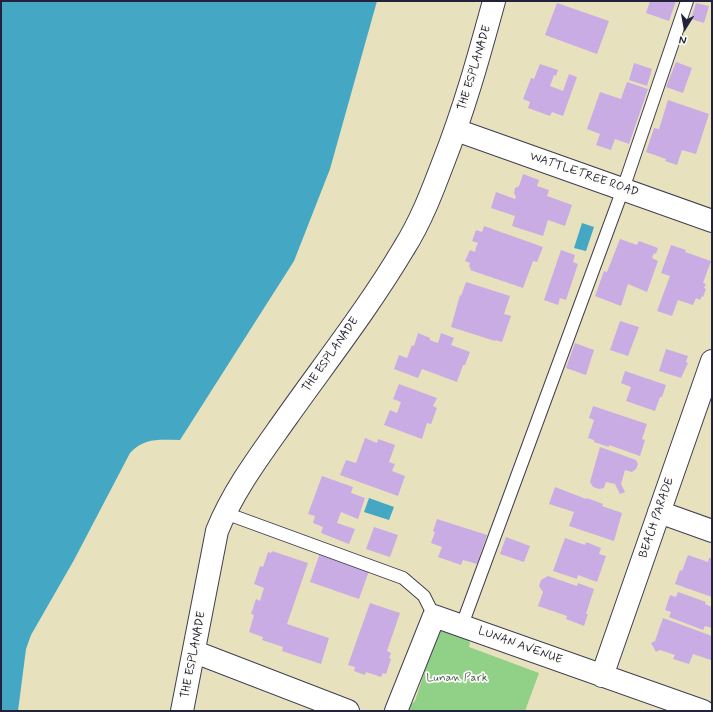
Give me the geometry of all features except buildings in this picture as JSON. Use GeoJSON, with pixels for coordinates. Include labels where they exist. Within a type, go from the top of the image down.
{"type":"FeatureCollection","features":[{"type":"Feature","properties":{"kind":"street","name":"THE ESPLANADE"},"geometry":{"type":"LineString","coordinates":[[182,711],[195,652],[217,531],[235,494],[256,460],[352,326],[405,248],[427,205],[456,130],[479,57],[494,1]]}},
{"type":"Feature","properties":{"kind":"street","name":"WATTLETREE ROAD"},"geometry":{"type":"LineString","coordinates":[[456,130],[712,220]]}},
{"type":"Feature","properties":{"kind":"street","name":"BEACH PARADE"},"geometry":{"type":"LineString","coordinates":[[602,676],[712,360]]}},
{"type":"Feature","properties":{"kind":"street"},"geometry":{"type":"LineString","coordinates":[[659,512],[712,531]]}},
{"type":"Feature","properties":{"kind":"street","name":"LUNAN AVENUE"},"geometry":{"type":"LineString","coordinates":[[434,616],[703,711]]}},
{"type":"Feature","properties":{"kind":"street"},"geometry":{"type":"LineString","coordinates":[[396,711],[434,616]]}},
{"type":"Feature","properties":{"kind":"street"},"geometry":{"type":"LineString","coordinates":[[195,652],[348,711]]}},
{"type":"Feature","properties":{"kind":"lane"},"geometry":{"type":"LineString","coordinates":[[462,625],[623,189],[687,1]]}},
{"type":"Feature","properties":{"kind":"lane"},"geometry":{"type":"LineString","coordinates":[[225,513],[403,578],[424,596],[434,616]]}},
{"type":"Feature","properties":{"kind":"green space","name":"Lunan Park"},"geometry":{"type":"Polygon","coordinates":[[[446,630],[466,637],[470,643],[469,647],[539,673],[525,711],[403,711],[415,701],[438,632],[446,630]]]}},
{"type":"Feature","properties":{"kind":"water"},"geometry":{"type":"Polygon","coordinates":[[[1,1],[377,1],[330,169],[294,261],[180,440],[153,440],[141,444],[130,453],[74,560],[31,635],[26,649],[18,711],[1,711],[1,1]]]}},
{"type":"Feature","properties":{"kind":"water"},"geometry":{"type":"Polygon","coordinates":[[[582,223],[594,227],[586,251],[574,248],[582,223]]]}},
{"type":"Feature","properties":{"kind":"water"},"geometry":{"type":"Polygon","coordinates":[[[369,498],[394,507],[389,520],[364,512],[369,498]]]}}]}
